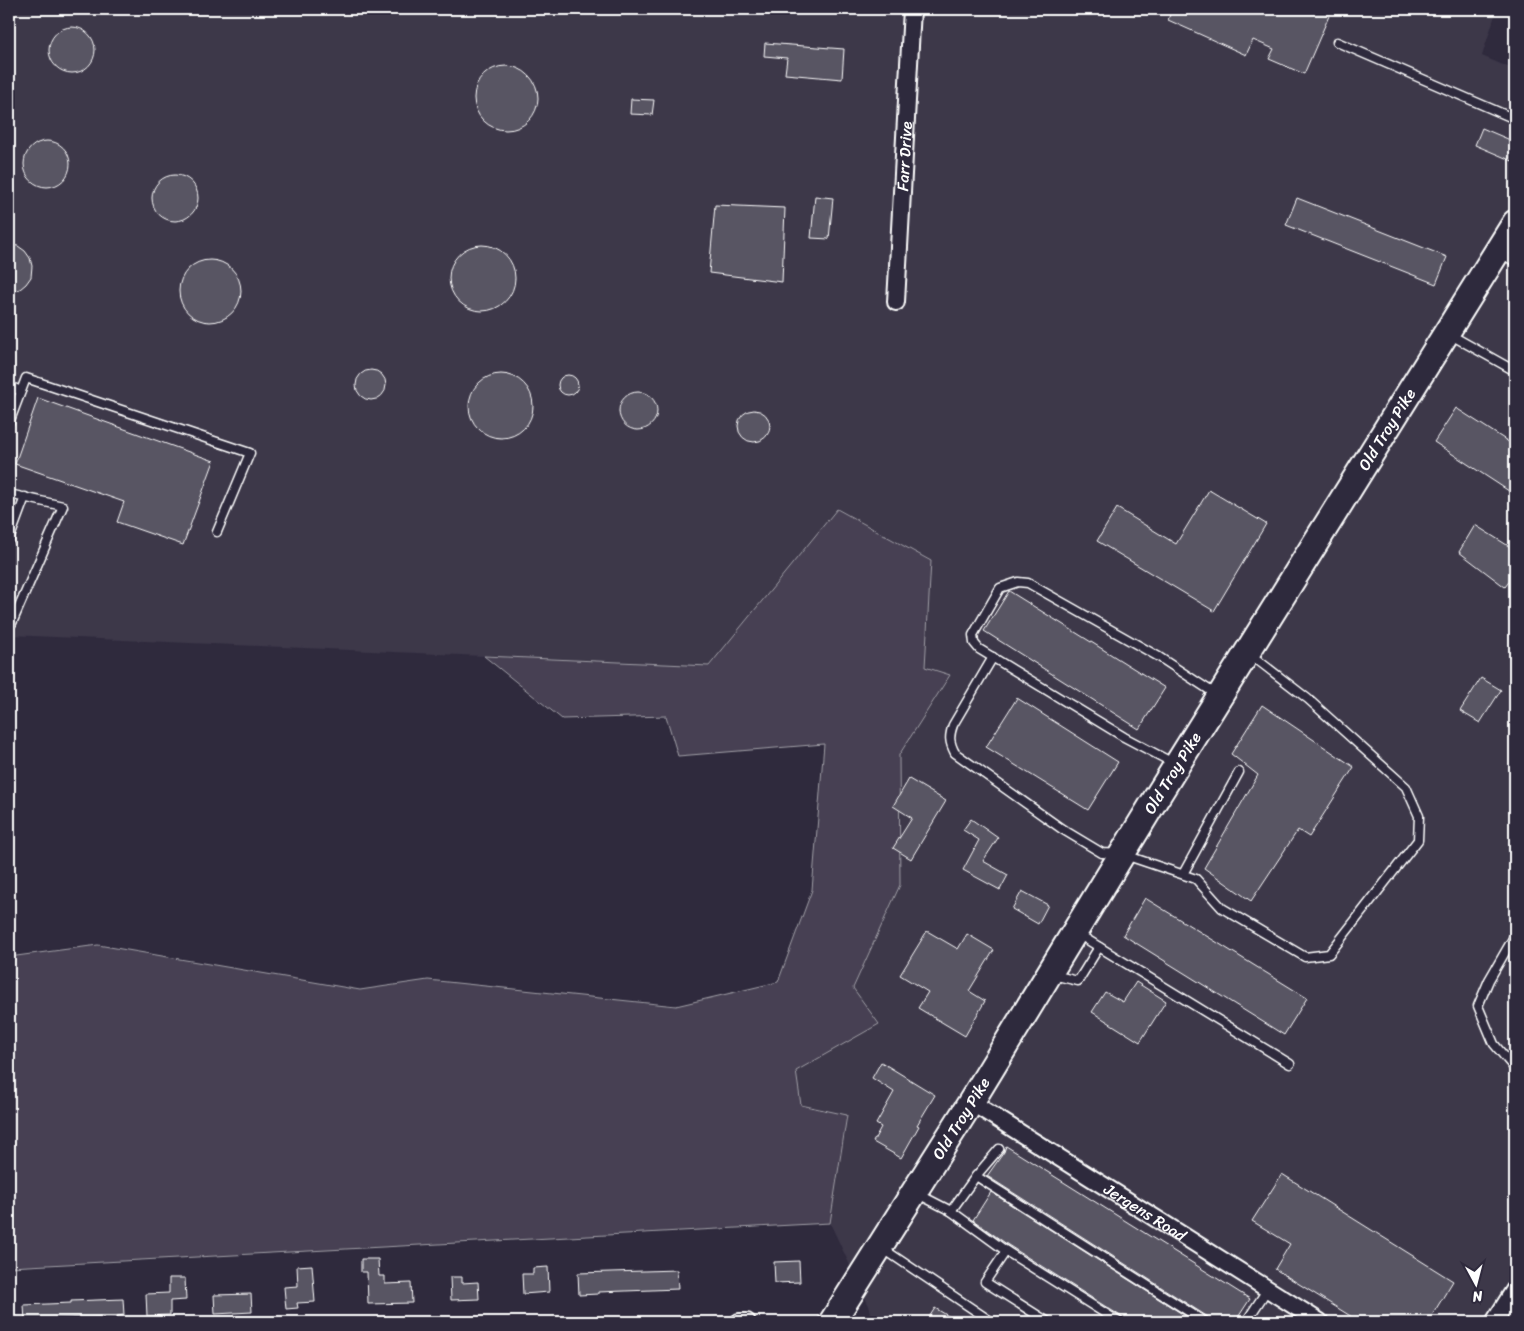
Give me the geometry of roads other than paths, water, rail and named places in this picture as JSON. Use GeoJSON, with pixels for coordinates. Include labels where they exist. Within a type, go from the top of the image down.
{"type":"FeatureCollection","features":[{"type":"Feature","properties":{"kind":"main road","name":"Old Troy Pike"},"geometry":{"type":"LineString","coordinates":[[832,1322],[971,1102],[1176,765],[1447,333],[1507,256],[1515,224]]}},
{"type":"Feature","properties":{"kind":"street","name":"Farr Drive"},"geometry":{"type":"LineString","coordinates":[[896,302],[912,9]]}},
{"type":"Feature","properties":{"kind":"street","name":"Jergens Road"},"geometry":{"type":"LineString","coordinates":[[971,1102],[1320,1322]]}},
{"type":"Feature","properties":{"kind":"street"},"geometry":{"type":"LineString","coordinates":[[1494,1322],[1515,1289]]}},
{"type":"Feature","properties":{"kind":"street"},"geometry":{"type":"LineString","coordinates":[[739,1322],[747,1322]]}},
{"type":"Feature","properties":{"kind":"lane"},"geometry":{"type":"LineString","coordinates":[[1338,42],[1515,119]]}},
{"type":"Feature","properties":{"kind":"lane"},"geometry":{"type":"LineString","coordinates":[[1447,333],[1515,371]]}},
{"type":"Feature","properties":{"kind":"lane"},"geometry":{"type":"LineString","coordinates":[[9,423],[26,378],[250,452],[216,532]]}},
{"type":"Feature","properties":{"kind":"lane"},"geometry":{"type":"LineString","coordinates":[[9,386],[21,391]]}},
{"type":"Feature","properties":{"kind":"lane"},"geometry":{"type":"LineString","coordinates":[[9,494],[63,506],[12,623],[9,623]]}},
{"type":"Feature","properties":{"kind":"lane"},"geometry":{"type":"LineString","coordinates":[[9,540],[25,497]]}},
{"type":"Feature","properties":{"kind":"lane"},"geometry":{"type":"LineString","coordinates":[[1176,765],[1124,737],[979,649],[974,643],[973,635],[1000,588],[1018,582],[1028,583],[1159,657],[1219,696]]}},
{"type":"Feature","properties":{"kind":"lane"},"geometry":{"type":"LineString","coordinates":[[992,658],[949,735],[950,744],[955,753],[1062,829],[1102,852],[1122,854],[1196,878],[1222,908],[1305,957],[1329,954],[1418,840],[1419,816],[1406,787],[1308,698],[1247,652]]}},
{"type":"Feature","properties":{"kind":"lane"},"geometry":{"type":"LineString","coordinates":[[1182,874],[1239,772]]}},
{"type":"Feature","properties":{"kind":"lane"},"geometry":{"type":"LineString","coordinates":[[1074,932],[1290,1064]]}},
{"type":"Feature","properties":{"kind":"lane"},"geometry":{"type":"LineString","coordinates":[[1515,935],[1489,980],[1478,1006],[1494,1044],[1515,1069]]}},
{"type":"Feature","properties":{"kind":"lane"},"geometry":{"type":"LineString","coordinates":[[1049,974],[1078,981],[1100,947]]}},
{"type":"Feature","properties":{"kind":"lane"},"geometry":{"type":"LineString","coordinates":[[951,1211],[976,1176],[999,1149]]}},
{"type":"Feature","properties":{"kind":"lane"},"geometry":{"type":"LineString","coordinates":[[976,1176],[1205,1322]]}},
{"type":"Feature","properties":{"kind":"lane"},"geometry":{"type":"LineString","coordinates":[[915,1192],[951,1211],[1006,1251],[1119,1322]]}},
{"type":"Feature","properties":{"kind":"lane"},"geometry":{"type":"LineString","coordinates":[[880,1247],[992,1322]]}},
{"type":"Feature","properties":{"kind":"lane"},"geometry":{"type":"LineString","coordinates":[[1006,1251],[985,1282],[1048,1322]]}},
{"type":"Feature","properties":{"kind":"lane"},"geometry":{"type":"LineString","coordinates":[[1246,1322],[1267,1290]]}}]}
